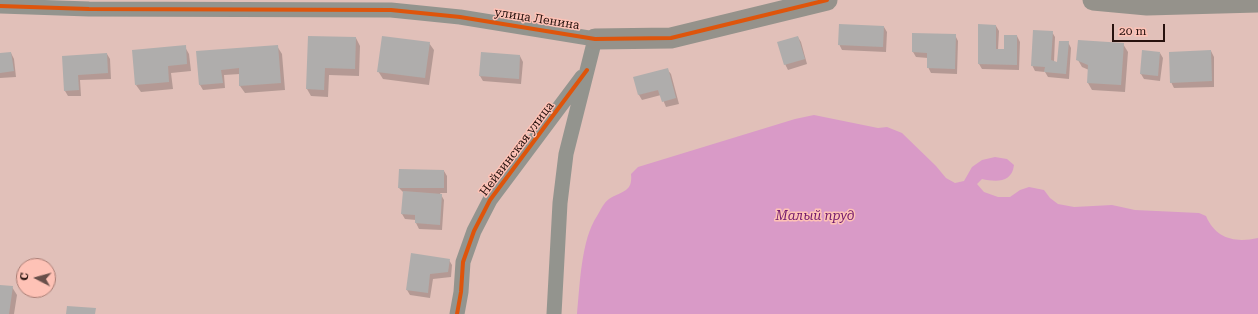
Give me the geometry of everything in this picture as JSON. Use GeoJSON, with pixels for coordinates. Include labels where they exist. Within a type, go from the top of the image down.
{"type":"FeatureCollection","features":[{"type":"Feature","properties":{"kind":"street","name":"улица Ленина"},"geometry":{"type":"LineString","coordinates":[[0,6],[89,9],[391,10],[460,17],[595,39],[671,38],[827,0]]}},
{"type":"Feature","properties":{"kind":"street"},"geometry":{"type":"LineString","coordinates":[[1092,0],[1147,5],[1258,2]]}},
{"type":"Feature","properties":{"kind":"street"},"geometry":{"type":"LineString","coordinates":[[554,314],[560,203],[566,154],[595,39]]}},
{"type":"Feature","properties":{"kind":"street","name":"Нейвинская улица"},"geometry":{"type":"LineString","coordinates":[[457,314],[461,292],[463,262],[474,231],[490,200],[587,70]]}},
{"type":"Feature","properties":{"kind":"water","name":"Малый пруд"},"geometry":{"type":"Polygon","coordinates":[[[814,115],[878,128],[887,127],[902,133],[936,166],[946,178],[955,183],[964,181],[972,167],[982,160],[995,157],[1007,159],[1014,165],[1013,171],[1007,178],[998,181],[982,179],[977,184],[984,192],[998,197],[1010,197],[1020,190],[1029,187],[1044,190],[1050,198],[1058,204],[1074,207],[1112,205],[1135,210],[1199,213],[1206,216],[1215,230],[1227,238],[1242,240],[1258,238],[1258,314],[577,314],[584,250],[592,226],[607,200],[628,188],[631,180],[631,174],[638,167],[795,119],[814,115]]]}},
{"type":"Feature","properties":{"kind":"building"},"geometry":{"type":"Polygon","coordinates":[[[839,24],[884,26],[883,47],[838,45],[839,24]]]}},
{"type":"Feature","properties":{"kind":"building"},"geometry":{"type":"Polygon","coordinates":[[[978,24],[996,25],[996,49],[1004,49],[1004,35],[1017,35],[1017,65],[978,64],[978,24]]]}},
{"type":"Feature","properties":{"kind":"building"},"geometry":{"type":"Polygon","coordinates":[[[1033,30],[1053,31],[1051,60],[1057,62],[1059,41],[1069,41],[1066,74],[1044,72],[1045,67],[1031,66],[1033,30]]]}},
{"type":"Feature","properties":{"kind":"building"},"geometry":{"type":"Polygon","coordinates":[[[912,33],[956,34],[955,69],[927,68],[927,53],[912,52],[912,33]]]}},
{"type":"Feature","properties":{"kind":"building"},"geometry":{"type":"Polygon","coordinates":[[[308,36],[356,37],[355,69],[325,68],[324,90],[306,89],[308,36]]]}},
{"type":"Feature","properties":{"kind":"building"},"geometry":{"type":"Polygon","coordinates":[[[382,36],[430,42],[425,78],[377,72],[382,36]]]}},
{"type":"Feature","properties":{"kind":"building"},"geometry":{"type":"Polygon","coordinates":[[[798,36],[805,59],[784,65],[777,42],[798,36]]]}},
{"type":"Feature","properties":{"kind":"building"},"geometry":{"type":"Polygon","coordinates":[[[1078,40],[1124,43],[1121,85],[1087,83],[1088,65],[1076,60],[1078,40]]]}},
{"type":"Feature","properties":{"kind":"building"},"geometry":{"type":"Polygon","coordinates":[[[186,45],[187,64],[168,66],[169,82],[135,85],[132,50],[186,45]]]}},
{"type":"Feature","properties":{"kind":"building"},"geometry":{"type":"Polygon","coordinates":[[[278,45],[281,83],[239,86],[239,68],[221,70],[223,83],[199,85],[196,51],[278,45]]]}},
{"type":"Feature","properties":{"kind":"building"},"geometry":{"type":"Polygon","coordinates":[[[1142,50],[1160,52],[1158,76],[1140,74],[1142,50]]]}},
{"type":"Feature","properties":{"kind":"building"},"geometry":{"type":"Polygon","coordinates":[[[1211,50],[1212,81],[1170,83],[1169,52],[1211,50]]]}},
{"type":"Feature","properties":{"kind":"building"},"geometry":{"type":"Polygon","coordinates":[[[11,52],[14,71],[0,73],[0,53],[11,52]]]}},
{"type":"Feature","properties":{"kind":"building"},"geometry":{"type":"Polygon","coordinates":[[[481,52],[520,55],[519,79],[479,76],[481,52]]]}},
{"type":"Feature","properties":{"kind":"building"},"geometry":{"type":"Polygon","coordinates":[[[107,53],[108,73],[78,75],[79,90],[64,91],[62,56],[107,53]]]}},
{"type":"Feature","properties":{"kind":"building"},"geometry":{"type":"Polygon","coordinates":[[[668,68],[676,98],[662,102],[658,90],[638,95],[633,77],[668,68]]]}},
{"type":"Feature","properties":{"kind":"building"},"geometry":{"type":"Polygon","coordinates":[[[399,169],[444,170],[444,188],[398,188],[399,169]]]}},
{"type":"Feature","properties":{"kind":"building"},"geometry":{"type":"Polygon","coordinates":[[[403,191],[442,194],[440,225],[415,223],[415,215],[401,214],[403,191]]]}},
{"type":"Feature","properties":{"kind":"building"},"geometry":{"type":"Polygon","coordinates":[[[411,253],[450,259],[448,272],[430,274],[428,293],[406,290],[411,253]]]}},
{"type":"Feature","properties":{"kind":"building"},"geometry":{"type":"Polygon","coordinates":[[[0,285],[13,286],[9,314],[0,314],[0,285]]]}},
{"type":"Feature","properties":{"kind":"building"},"geometry":{"type":"Polygon","coordinates":[[[67,306],[96,308],[95,314],[66,314],[67,306]]]}},
{"type":"Feature","properties":{"kind":"cycle path"},"geometry":{"type":"LineString","coordinates":[[0,6],[89,9],[391,10],[460,17],[595,39],[671,38],[827,0]]}},
{"type":"Feature","properties":{"kind":"cycle path"},"geometry":{"type":"LineString","coordinates":[[457,314],[461,292],[463,262],[474,231],[490,200],[587,70]]}}]}
